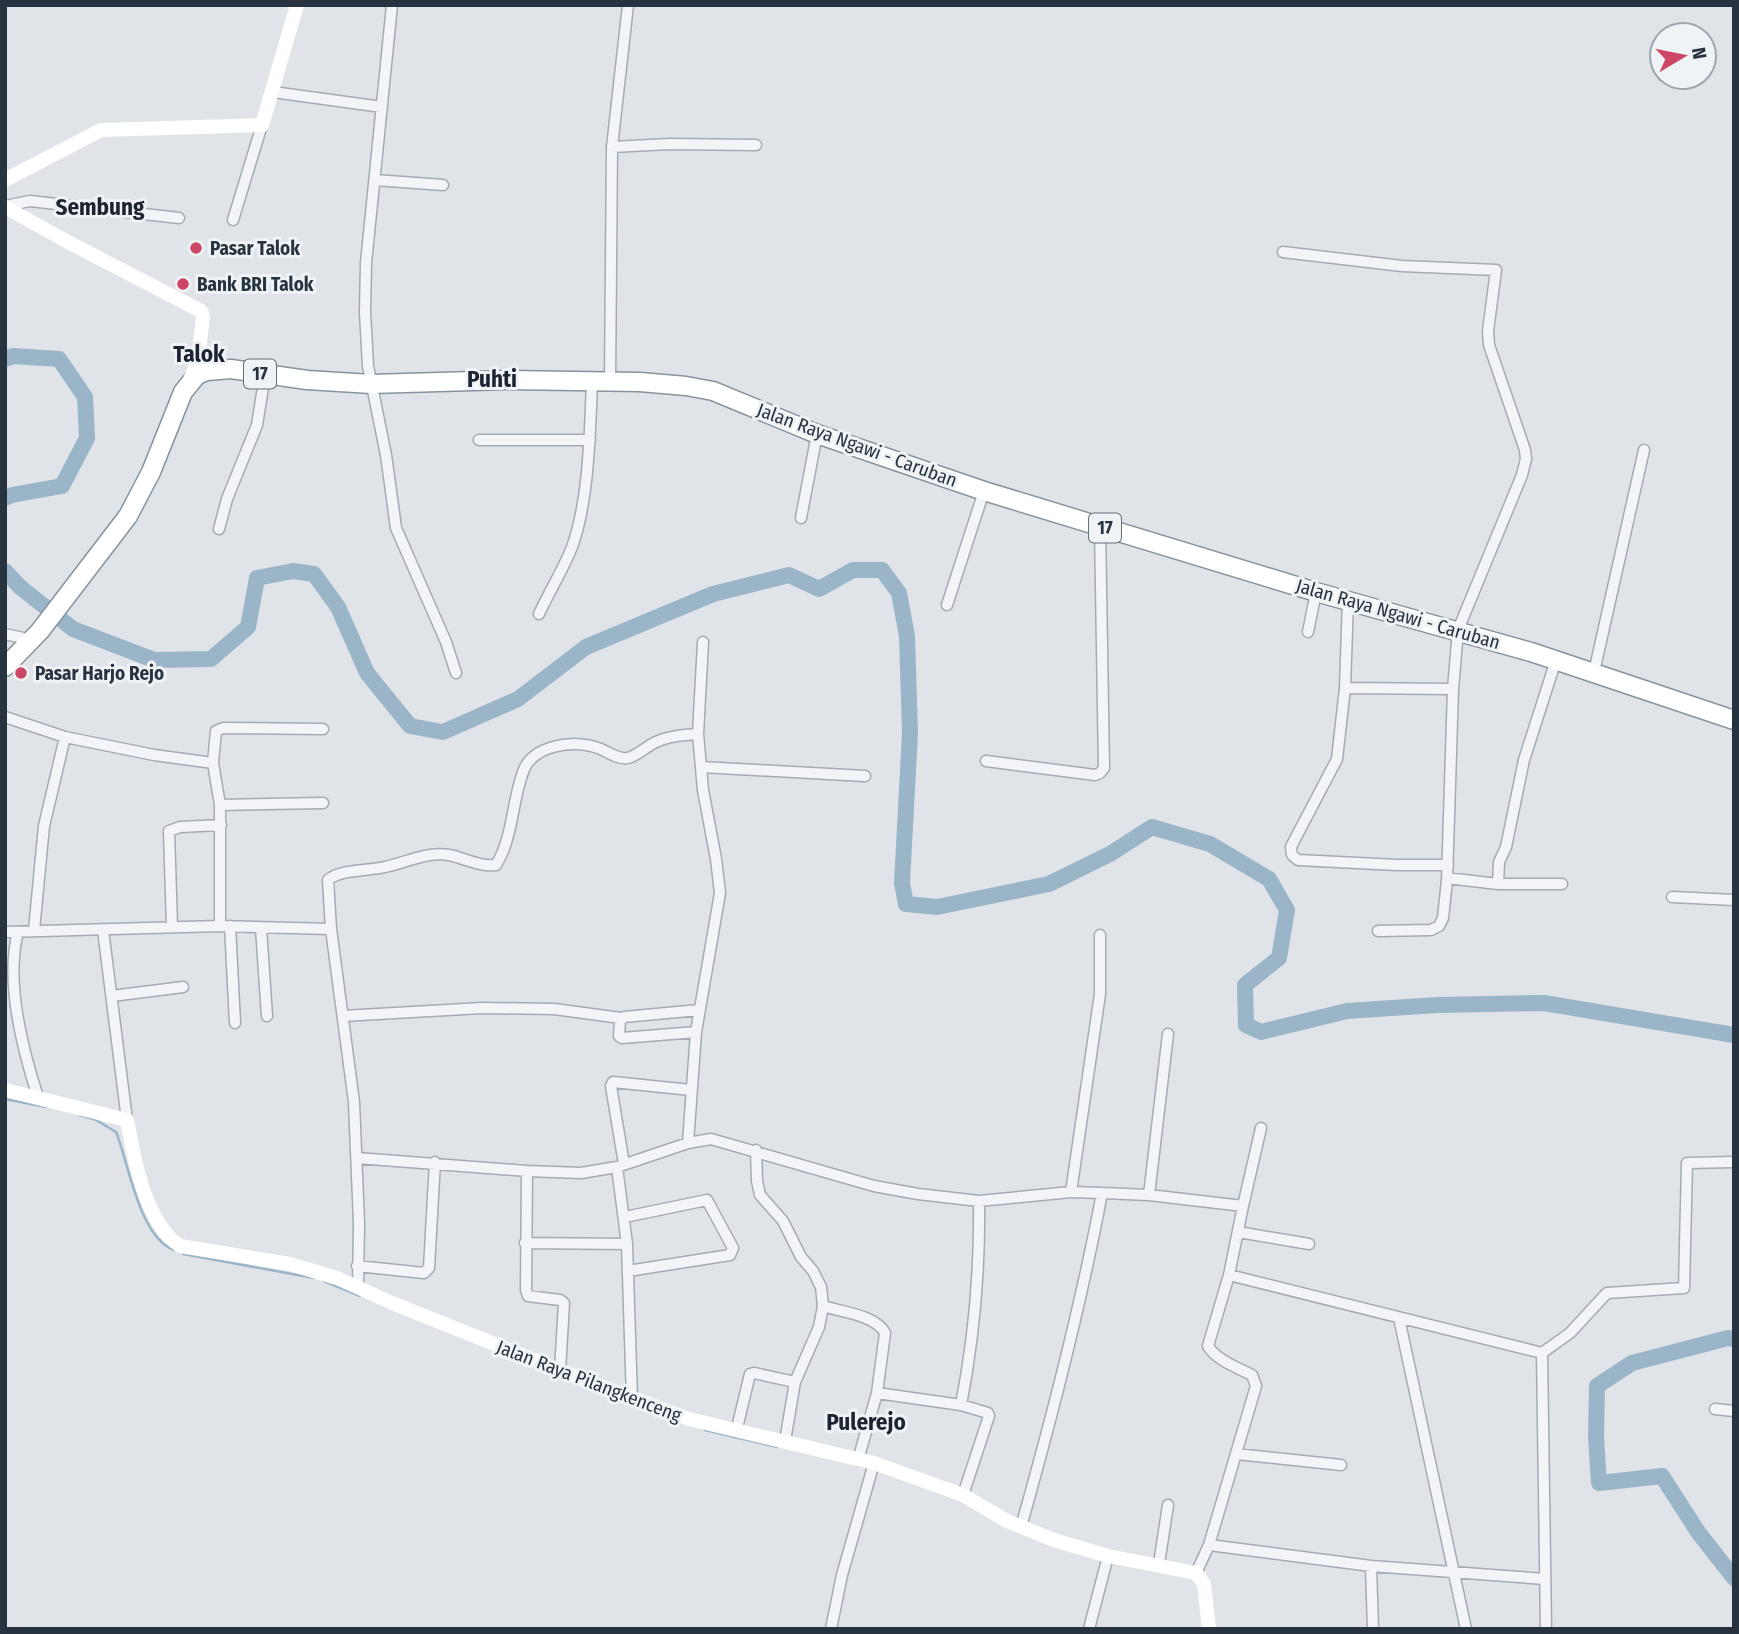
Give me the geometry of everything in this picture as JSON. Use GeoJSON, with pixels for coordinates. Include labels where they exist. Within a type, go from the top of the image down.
{"type":"FeatureCollection","features":[{"type":"Feature","properties":{"kind":"highway","name":"Jalan Raya Ngawi - Caruban"},"geometry":{"type":"LineString","coordinates":[[215,369],[307,380],[371,384],[508,380],[670,384],[713,391],[817,434],[984,491],[1316,592],[1458,630],[1594,672],[1734,720]]}},
{"type":"Feature","properties":{"kind":"highway"},"geometry":{"type":"LineString","coordinates":[[5,667],[36,636],[138,501],[171,426],[183,391],[197,375],[215,369]]}},
{"type":"Feature","properties":{"kind":"main road"},"geometry":{"type":"LineString","coordinates":[[5,180],[101,130],[262,125],[297,5]]}},
{"type":"Feature","properties":{"kind":"main road"},"geometry":{"type":"LineString","coordinates":[[5,206],[201,311],[203,317],[199,354],[187,386]]}},
{"type":"Feature","properties":{"kind":"main road"},"geometry":{"type":"LineString","coordinates":[[199,354],[207,365],[215,369]]}},
{"type":"Feature","properties":{"kind":"main road"},"geometry":{"type":"LineString","coordinates":[[5,1090],[127,1120]]}},
{"type":"Feature","properties":{"kind":"main road","name":"Jalan Raya Pilangkenceng"},"geometry":{"type":"LineString","coordinates":[[127,1120],[148,1201],[173,1241],[188,1249],[290,1264],[358,1286],[391,1303],[560,1371],[689,1419],[874,1463],[963,1495],[1021,1527],[1054,1540],[1108,1556],[1196,1573]]}},
{"type":"Feature","properties":{"kind":"main road"},"geometry":{"type":"LineString","coordinates":[[1196,1573],[1204,1584],[1209,1629]]}},
{"type":"Feature","properties":{"kind":"street"},"geometry":{"type":"LineString","coordinates":[[392,5],[365,287],[371,384],[386,455],[396,528],[446,642],[456,673]]}},
{"type":"Feature","properties":{"kind":"street"},"geometry":{"type":"LineString","coordinates":[[539,614],[572,547],[577,530],[601,382],[612,147],[628,5]]}},
{"type":"Feature","properties":{"kind":"street"},"geometry":{"type":"LineString","coordinates":[[273,92],[382,107]]}},
{"type":"Feature","properties":{"kind":"street"},"geometry":{"type":"LineString","coordinates":[[233,220],[262,125]]}},
{"type":"Feature","properties":{"kind":"street"},"geometry":{"type":"LineString","coordinates":[[612,147],[669,144],[756,145]]}},
{"type":"Feature","properties":{"kind":"street"},"geometry":{"type":"LineString","coordinates":[[375,180],[443,185]]}},
{"type":"Feature","properties":{"kind":"street"},"geometry":{"type":"LineString","coordinates":[[5,206],[30,201],[179,218]]}},
{"type":"Feature","properties":{"kind":"street"},"geometry":{"type":"LineString","coordinates":[[1283,252],[1402,266],[1496,270],[1488,331],[1489,345],[1526,459],[1497,539],[1458,630],[1443,918],[1439,926],[1431,930],[1378,930]]}},
{"type":"Feature","properties":{"kind":"street"},"geometry":{"type":"LineString","coordinates":[[219,529],[227,499],[257,425],[265,375]]}},
{"type":"Feature","properties":{"kind":"street"},"geometry":{"type":"LineString","coordinates":[[801,518],[817,434]]}},
{"type":"Feature","properties":{"kind":"street"},"geometry":{"type":"LineString","coordinates":[[480,440],[590,440]]}},
{"type":"Feature","properties":{"kind":"street"},"geometry":{"type":"LineString","coordinates":[[1594,672],[1644,450]]}},
{"type":"Feature","properties":{"kind":"street"},"geometry":{"type":"LineString","coordinates":[[947,605],[984,491]]}},
{"type":"Feature","properties":{"kind":"street"},"geometry":{"type":"LineString","coordinates":[[986,761],[1095,775],[1104,768],[1100,526]]}},
{"type":"Feature","properties":{"kind":"street"},"geometry":{"type":"LineString","coordinates":[[1308,632],[1316,592]]}},
{"type":"Feature","properties":{"kind":"street"},"geometry":{"type":"LineString","coordinates":[[1348,599],[1345,688],[1337,759],[1291,847],[1292,855],[1298,860],[1447,865]]}},
{"type":"Feature","properties":{"kind":"street"},"geometry":{"type":"LineString","coordinates":[[5,634],[36,636]]}},
{"type":"Feature","properties":{"kind":"street"},"geometry":{"type":"LineString","coordinates":[[688,1143],[696,1032],[720,892],[698,734],[703,642]]}},
{"type":"Feature","properties":{"kind":"street"},"geometry":{"type":"LineString","coordinates":[[1498,884],[1499,862],[1506,847],[1524,760],[1556,660]]}},
{"type":"Feature","properties":{"kind":"street"},"geometry":{"type":"LineString","coordinates":[[1345,688],[1453,689]]}},
{"type":"Feature","properties":{"kind":"street"},"geometry":{"type":"LineString","coordinates":[[5,717],[65,737],[154,755],[213,763]]}},
{"type":"Feature","properties":{"kind":"street"},"geometry":{"type":"LineString","coordinates":[[235,1023],[225,926],[220,806],[213,763],[214,736],[216,731],[223,728],[323,729]]}},
{"type":"Feature","properties":{"kind":"street"},"geometry":{"type":"LineString","coordinates":[[358,1286],[354,1102],[331,929],[327,885],[330,877],[440,854],[496,865],[507,835],[523,769],[533,756],[546,749],[582,745],[597,747],[622,758],[630,757],[659,741],[698,734]]}},
{"type":"Feature","properties":{"kind":"street"},"geometry":{"type":"LineString","coordinates":[[34,930],[44,826],[65,737]]}},
{"type":"Feature","properties":{"kind":"street"},"geometry":{"type":"LineString","coordinates":[[701,767],[865,776]]}},
{"type":"Feature","properties":{"kind":"street"},"geometry":{"type":"LineString","coordinates":[[220,806],[324,803]]}},
{"type":"Feature","properties":{"kind":"street"},"geometry":{"type":"LineString","coordinates":[[172,927],[169,831],[180,827],[221,825]]}},
{"type":"Feature","properties":{"kind":"street"},"geometry":{"type":"LineString","coordinates":[[1447,878],[1498,884],[1562,884]]}},
{"type":"Feature","properties":{"kind":"street"},"geometry":{"type":"LineString","coordinates":[[1672,897],[1734,900]]}},
{"type":"Feature","properties":{"kind":"street"},"geometry":{"type":"LineString","coordinates":[[5,932],[225,926],[331,929]]}},
{"type":"Feature","properties":{"kind":"street"},"geometry":{"type":"LineString","coordinates":[[261,928],[267,1016]]}},
{"type":"Feature","properties":{"kind":"street"},"geometry":{"type":"LineString","coordinates":[[103,930],[127,1120]]}},
{"type":"Feature","properties":{"kind":"street"},"geometry":{"type":"LineString","coordinates":[[18,932],[13,950],[18,1008],[27,1064],[38,1097]]}},
{"type":"Feature","properties":{"kind":"street"},"geometry":{"type":"LineString","coordinates":[[1072,1192],[1100,994],[1100,934]]}},
{"type":"Feature","properties":{"kind":"street"},"geometry":{"type":"LineString","coordinates":[[112,996],[183,987]]}},
{"type":"Feature","properties":{"kind":"street"},"geometry":{"type":"LineString","coordinates":[[343,1016],[482,1008],[554,1009],[621,1018],[699,1010]]}},
{"type":"Feature","properties":{"kind":"street"},"geometry":{"type":"LineString","coordinates":[[621,1018],[619,1037],[622,1038],[696,1032]]}},
{"type":"Feature","properties":{"kind":"street"},"geometry":{"type":"LineString","coordinates":[[1149,1195],[1168,1034]]}},
{"type":"Feature","properties":{"kind":"street"},"geometry":{"type":"LineString","coordinates":[[632,1399],[627,1244],[611,1086],[613,1082],[691,1090]]}},
{"type":"Feature","properties":{"kind":"street"},"geometry":{"type":"LineString","coordinates":[[1196,1573],[1209,1545],[1256,1386],[1252,1375],[1209,1350],[1208,1346],[1229,1275],[1261,1128]]}},
{"type":"Feature","properties":{"kind":"street"},"geometry":{"type":"LineString","coordinates":[[357,1158],[527,1171],[581,1172],[620,1165],[688,1143],[711,1139],[874,1186],[918,1194],[979,1201],[1072,1192],[1102,1193],[1149,1195],[1243,1206]]}},
{"type":"Feature","properties":{"kind":"street"},"geometry":{"type":"LineString","coordinates":[[756,1150],[760,1195],[783,1221],[801,1257],[813,1271],[821,1287],[823,1306],[819,1327],[795,1382],[785,1441]]}},
{"type":"Feature","properties":{"kind":"street"},"geometry":{"type":"LineString","coordinates":[[1229,1275],[1542,1353],[1570,1333],[1607,1293],[1684,1288],[1687,1163],[1734,1162]]}},
{"type":"Feature","properties":{"kind":"street"},"geometry":{"type":"LineString","coordinates":[[357,1266],[421,1273],[429,1268],[435,1163]]}},
{"type":"Feature","properties":{"kind":"street"},"geometry":{"type":"LineString","coordinates":[[527,1171],[527,1295],[564,1303],[560,1371]]}},
{"type":"Feature","properties":{"kind":"street"},"geometry":{"type":"LineString","coordinates":[[1021,1527],[1092,1248],[1102,1193]]}},
{"type":"Feature","properties":{"kind":"street"},"geometry":{"type":"LineString","coordinates":[[625,1217],[707,1200],[733,1248],[730,1255],[628,1271]]}},
{"type":"Feature","properties":{"kind":"street"},"geometry":{"type":"LineString","coordinates":[[961,1405],[976,1294],[980,1236],[979,1201]]}},
{"type":"Feature","properties":{"kind":"street"},"geometry":{"type":"LineString","coordinates":[[1238,1232],[1308,1244]]}},
{"type":"Feature","properties":{"kind":"street"},"geometry":{"type":"LineString","coordinates":[[525,1243],[627,1244]]}},
{"type":"Feature","properties":{"kind":"street"},"geometry":{"type":"LineString","coordinates":[[823,1306],[872,1321],[883,1328],[885,1333],[877,1393],[858,1460]]}},
{"type":"Feature","properties":{"kind":"street"},"geometry":{"type":"LineString","coordinates":[[1399,1318],[1466,1629]]}},
{"type":"Feature","properties":{"kind":"street"},"geometry":{"type":"LineString","coordinates":[[1542,1353],[1546,1629]]}},
{"type":"Feature","properties":{"kind":"street"},"geometry":{"type":"LineString","coordinates":[[736,1432],[750,1374],[795,1382]]}},
{"type":"Feature","properties":{"kind":"street"},"geometry":{"type":"LineString","coordinates":[[877,1393],[961,1405],[988,1413],[963,1495]]}},
{"type":"Feature","properties":{"kind":"street"},"geometry":{"type":"LineString","coordinates":[[1715,1409],[1734,1411]]}},
{"type":"Feature","properties":{"kind":"street"},"geometry":{"type":"LineString","coordinates":[[1237,1454],[1341,1465]]}},
{"type":"Feature","properties":{"kind":"street"},"geometry":{"type":"LineString","coordinates":[[831,1629],[842,1575],[874,1463]]}},
{"type":"Feature","properties":{"kind":"street"},"geometry":{"type":"LineString","coordinates":[[1159,1564],[1168,1505]]}},
{"type":"Feature","properties":{"kind":"street"},"geometry":{"type":"LineString","coordinates":[[1209,1545],[1371,1566],[1545,1579]]}},
{"type":"Feature","properties":{"kind":"street"},"geometry":{"type":"LineString","coordinates":[[1089,1629],[1108,1556]]}},
{"type":"Feature","properties":{"kind":"street"},"geometry":{"type":"LineString","coordinates":[[1371,1566],[1373,1629]]}},
{"type":"Feature","properties":{"kind":"waterway"},"geometry":{"type":"LineString","coordinates":[[5,359],[13,356],[59,359],[85,397],[87,438],[62,486],[5,498]]}},
{"type":"Feature","properties":{"kind":"waterway"},"geometry":{"type":"LineString","coordinates":[[5,571],[20,587],[73,629],[154,660],[211,659],[248,627],[257,578],[293,571],[314,574],[338,607],[367,673],[410,726],[443,732],[518,699],[586,647],[713,594],[789,575],[819,589],[853,570],[882,570],[899,593],[907,636],[910,733],[902,883],[906,904],[937,907],[1049,884],[1110,854],[1152,827],[1210,844],[1269,879],[1287,910],[1279,958],[1245,985],[1246,1025],[1261,1032],[1347,1011],[1437,1005],[1544,1003],[1734,1035]]}},
{"type":"Feature","properties":{"kind":"waterway"},"geometry":{"type":"LineString","coordinates":[[5,1099],[46,1107]]}},
{"type":"Feature","properties":{"kind":"waterway"},"geometry":{"type":"LineString","coordinates":[[80,1115],[96,1120],[116,1132],[144,1215],[162,1243],[174,1250]]}},
{"type":"Feature","properties":{"kind":"waterway"},"geometry":{"type":"LineString","coordinates":[[183,1254],[314,1278]]}},
{"type":"Feature","properties":{"kind":"waterway"},"geometry":{"type":"LineString","coordinates":[[324,1281],[360,1296]]}},
{"type":"Feature","properties":{"kind":"waterway"},"geometry":{"type":"LineString","coordinates":[[1734,1339],[1728,1338],[1632,1363],[1597,1386],[1596,1438],[1599,1483],[1662,1476],[1698,1532],[1734,1578]]}},
{"type":"Feature","properties":{"kind":"waterway"},"geometry":{"type":"LineString","coordinates":[[705,1430],[777,1447]]}},
{"type":"Feature","properties":{"kind":"place","name":"Pasar Talok"},"geometry":{"type":"Point","coordinates":[196,248]}},
{"type":"Feature","properties":{"kind":"place","name":"Bank BRI Talok"},"geometry":{"type":"Point","coordinates":[183,284]}},
{"type":"Feature","properties":{"kind":"place","name":"Pasar Harjo Rejo"},"geometry":{"type":"Point","coordinates":[21,673]}},
{"type":"Feature","properties":{"kind":"district","name":"Sembung"},"geometry":{"type":"Point","coordinates":[100,207]}},
{"type":"Feature","properties":{"kind":"district","name":"Talok"},"geometry":{"type":"Point","coordinates":[199,354]}},
{"type":"Feature","properties":{"kind":"district","name":"Puhti"},"geometry":{"type":"Point","coordinates":[492,379]}},
{"type":"Feature","properties":{"kind":"district","name":"Pulerejo"},"geometry":{"type":"Point","coordinates":[866,1422]}}]}
